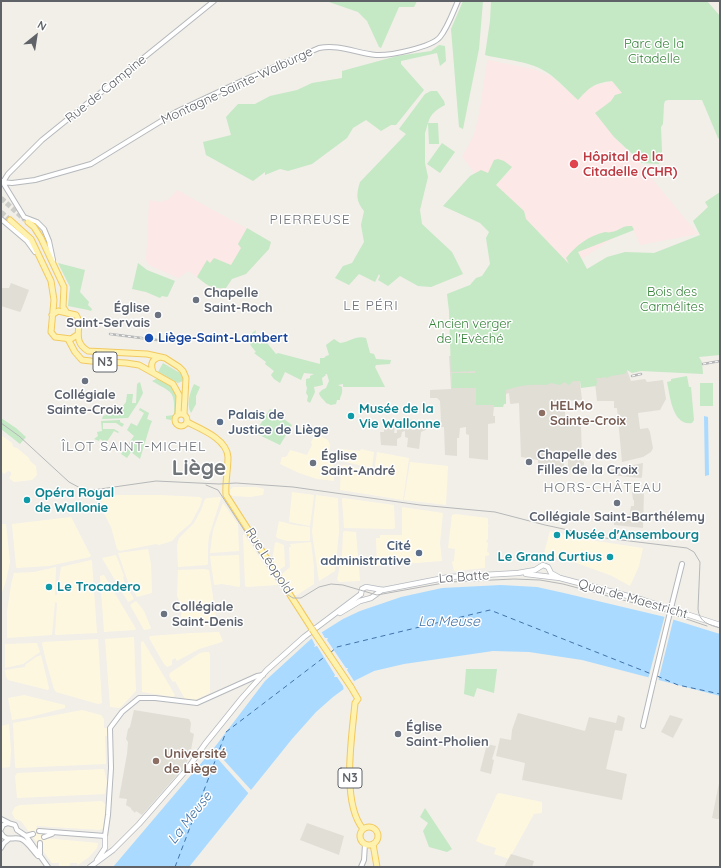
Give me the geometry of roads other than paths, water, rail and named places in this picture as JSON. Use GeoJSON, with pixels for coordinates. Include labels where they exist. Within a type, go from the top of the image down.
{"type":"FeatureCollection","features":[{"type":"Feature","properties":{"kind":"main road"},"geometry":{"type":"LineString","coordinates":[[10,220],[31,239],[54,289],[50,332],[55,337],[71,340],[77,335],[79,319],[76,314],[58,311],[52,316]]}},
{"type":"Feature","properties":{"kind":"main road"},"geometry":{"type":"LineString","coordinates":[[28,222],[38,234],[64,287],[63,307],[67,313]]}},
{"type":"Feature","properties":{"kind":"main road","name":"N3"},"geometry":{"type":"LineString","coordinates":[[77,335],[84,348],[90,351],[142,353],[161,357],[183,371],[186,380]]}},
{"type":"Feature","properties":{"kind":"main road","name":"N3"},"geometry":{"type":"LineString","coordinates":[[68,339],[75,352],[82,360],[130,363],[139,365],[173,384]]}},
{"type":"Feature","properties":{"kind":"main road"},"geometry":{"type":"LineString","coordinates":[[153,372],[151,367],[152,361],[161,357]]}},
{"type":"Feature","properties":{"kind":"main road"},"geometry":{"type":"LineString","coordinates":[[173,384],[180,385],[186,380]]}},
{"type":"Feature","properties":{"kind":"main road"},"geometry":{"type":"LineString","coordinates":[[181,414],[187,418],[187,422],[183,426],[177,425],[175,420],[181,414],[186,380]]}},
{"type":"Feature","properties":{"kind":"main road"},"geometry":{"type":"LineString","coordinates":[[173,384],[179,395],[181,414]]}},
{"type":"Feature","properties":{"kind":"main road","name":"Rue Léopold"},"geometry":{"type":"LineString","coordinates":[[187,422],[210,434],[226,448],[228,456],[225,483],[226,495],[358,699],[355,703],[350,762],[352,800],[356,817],[363,829]]}},
{"type":"Feature","properties":{"kind":"main road","name":"Quai de Maestricht"},"geometry":{"type":"LineString","coordinates":[[539,568],[545,565],[554,575],[560,578]]}},
{"type":"Feature","properties":{"kind":"main road"},"geometry":{"type":"LineString","coordinates":[[539,568],[538,572],[540,575]]}},
{"type":"Feature","properties":{"kind":"main road","name":"La Batte"},"geometry":{"type":"LineString","coordinates":[[518,574],[539,568]]}},
{"type":"Feature","properties":{"kind":"main road"},"geometry":{"type":"LineString","coordinates":[[546,576],[549,574],[549,570]]}},
{"type":"Feature","properties":{"kind":"main road","name":"La Batte"},"geometry":{"type":"LineString","coordinates":[[383,590],[449,577],[518,574],[540,575]]}},
{"type":"Feature","properties":{"kind":"main road","name":"Quai de Maestricht"},"geometry":{"type":"LineString","coordinates":[[540,575],[543,577],[560,578],[646,600],[720,625]]}},
{"type":"Feature","properties":{"kind":"main road"},"geometry":{"type":"LineString","coordinates":[[331,618],[361,594],[362,589],[365,587],[383,590]]}},
{"type":"Feature","properties":{"kind":"main road"},"geometry":{"type":"LineString","coordinates":[[371,588],[373,591],[373,596]]}},
{"type":"Feature","properties":{"kind":"main road"},"geometry":{"type":"LineString","coordinates":[[90,867],[113,850],[133,830],[195,758],[239,701],[263,675],[312,628],[366,599],[371,598],[383,590]]}},
{"type":"Feature","properties":{"kind":"main road"},"geometry":{"type":"LineString","coordinates":[[361,594],[366,599]]}},
{"type":"Feature","properties":{"kind":"main road"},"geometry":{"type":"LineString","coordinates":[[363,829],[371,827],[377,831],[377,839],[372,844],[365,844]]}},
{"type":"Feature","properties":{"kind":"main road","name":"N3"},"geometry":{"type":"LineString","coordinates":[[363,829],[360,836],[365,844]]}},
{"type":"Feature","properties":{"kind":"main road"},"geometry":{"type":"LineString","coordinates":[[95,863],[104,850],[106,840],[105,836]]}},
{"type":"Feature","properties":{"kind":"main road"},"geometry":{"type":"LineString","coordinates":[[372,844],[377,867]]}},
{"type":"Feature","properties":{"kind":"street","name":"Rue de Campine"},"geometry":{"type":"LineString","coordinates":[[2,181],[42,140],[214,1]]}},
{"type":"Feature","properties":{"kind":"street","name":"Montagne Sainte-Walburge"},"geometry":{"type":"LineString","coordinates":[[2,181],[12,183],[35,180],[91,164],[176,112],[244,80],[319,48],[330,46],[377,55],[422,48],[440,37],[458,1]]}},
{"type":"Feature","properties":{"kind":"street"},"geometry":{"type":"LineString","coordinates":[[2,181],[24,217],[37,222],[44,229],[52,260]]}},
{"type":"Feature","properties":{"kind":"street"},"geometry":{"type":"LineString","coordinates":[[1,219],[27,241],[42,261]]}},
{"type":"Feature","properties":{"kind":"street"},"geometry":{"type":"LineString","coordinates":[[643,726],[682,566]]}},
{"type":"Feature","properties":{"kind":"street"},"geometry":{"type":"LineString","coordinates":[[39,831],[105,836],[111,768],[110,728],[122,712],[139,698],[200,702],[257,676],[263,675]]}},
{"type":"Feature","properties":{"kind":"street"},"geometry":{"type":"LineString","coordinates":[[1,819],[15,825],[17,830],[26,836],[48,867]]}},
{"type":"Feature","properties":{"kind":"street"},"geometry":{"type":"LineString","coordinates":[[1,829],[3,825],[9,823]]}},
{"type":"Feature","properties":{"kind":"street"},"geometry":{"type":"LineString","coordinates":[[1,848],[3,844],[16,835],[17,830]]}},
{"type":"Feature","properties":{"kind":"street"},"geometry":{"type":"LineString","coordinates":[[44,837],[54,833]]}},
{"type":"Feature","properties":{"kind":"street"},"geometry":{"type":"LineString","coordinates":[[1,834],[5,838],[21,839],[41,858]]}},
{"type":"Feature","properties":{"kind":"street"},"geometry":{"type":"LineString","coordinates":[[26,836],[33,834]]}},
{"type":"Feature","properties":{"kind":"street"},"geometry":{"type":"LineString","coordinates":[[40,843],[41,858]]}},
{"type":"Feature","properties":{"kind":"street"},"geometry":{"type":"LineString","coordinates":[[362,866],[365,844]]}},
{"type":"Feature","properties":{"kind":"water"},"geometry":{"type":"Polygon","coordinates":[[[704,416],[708,417],[709,475],[705,476],[704,416]]]}},
{"type":"Feature","properties":{"kind":"water","name":"La Meuse"},"geometry":{"type":"Polygon","coordinates":[[[501,585],[537,587],[564,593],[665,617],[720,634],[720,696],[582,660],[529,652],[493,651],[404,664],[374,671],[356,680],[316,712],[292,739],[189,867],[113,867],[214,748],[265,681],[311,639],[343,619],[360,611],[401,597],[442,588],[501,585]]]}},
{"type":"Feature","properties":{"kind":"tunnel"},"geometry":{"type":"LineString","coordinates":[[1,198],[25,220]]}},
{"type":"Feature","properties":{"kind":"tunnel"},"geometry":{"type":"LineString","coordinates":[[1,212],[10,220]]}},
{"type":"Feature","properties":{"kind":"tram line"},"geometry":{"type":"LineString","coordinates":[[1,423],[19,436],[69,482],[82,489],[93,490],[156,481],[219,484],[236,483],[293,487],[420,505],[495,512],[605,538],[687,548],[694,552],[700,562],[698,609],[700,617],[712,626],[720,628]]}},
{"type":"Feature","properties":{"kind":"tram line"},"geometry":{"type":"LineString","coordinates":[[206,485],[218,490],[285,593],[293,598],[301,598],[319,587],[331,584],[343,585],[377,595],[449,582],[514,579],[540,580],[563,584],[660,610],[707,626]]}},
{"type":"Feature","properties":{"kind":"railway"},"geometry":{"type":"LineString","coordinates":[[110,334],[157,340]]}},
{"type":"Feature","properties":{"kind":"railway"},"geometry":{"type":"LineString","coordinates":[[703,364],[720,361]]}},
{"type":"Feature","properties":{"kind":"railway"},"geometry":{"type":"LineString","coordinates":[[632,376],[641,374]]}},
{"type":"Feature","properties":{"kind":"place","name":"Hôpital de la Citadelle (CHR)"},"geometry":{"type":"Point","coordinates":[574,164]}},
{"type":"Feature","properties":{"kind":"place","name":"Chapelle Saint-Roch"},"geometry":{"type":"Point","coordinates":[196,300]}},
{"type":"Feature","properties":{"kind":"place","name":"Église Saint-Servais"},"geometry":{"type":"Point","coordinates":[158,315]}},
{"type":"Feature","properties":{"kind":"place","name":"Liège-Saint-Lambert"},"geometry":{"type":"Point","coordinates":[149,338]}},
{"type":"Feature","properties":{"kind":"place","name":"Collégiale Sainte-Croix"},"geometry":{"type":"Point","coordinates":[85,381]}},
{"type":"Feature","properties":{"kind":"place","name":"HELMo Sainte-Croix"},"geometry":{"type":"Point","coordinates":[542,413]}},
{"type":"Feature","properties":{"kind":"place","name":"Musée de la Vie Wallonne"},"geometry":{"type":"Point","coordinates":[351,416]}},
{"type":"Feature","properties":{"kind":"place","name":"Palais de Justice de Liège"},"geometry":{"type":"Point","coordinates":[220,422]}},
{"type":"Feature","properties":{"kind":"place","name":"Chapelle des Filles de la Croix"},"geometry":{"type":"Point","coordinates":[529,462]}},
{"type":"Feature","properties":{"kind":"place","name":"Église Saint-André"},"geometry":{"type":"Point","coordinates":[313,463]}},
{"type":"Feature","properties":{"kind":"place","name":"Opéra Royal de Wallonie"},"geometry":{"type":"Point","coordinates":[27,500]}},
{"type":"Feature","properties":{"kind":"place","name":"Collégiale Saint-Barthélemy"},"geometry":{"type":"Point","coordinates":[617,503]}},
{"type":"Feature","properties":{"kind":"place","name":"Musée d'Ansembourg"},"geometry":{"type":"Point","coordinates":[557,535]}},
{"type":"Feature","properties":{"kind":"place","name":"Cité administrative"},"geometry":{"type":"Point","coordinates":[419,553]}},
{"type":"Feature","properties":{"kind":"place","name":"Le Grand Curtius"},"geometry":{"type":"Point","coordinates":[610,557]}},
{"type":"Feature","properties":{"kind":"place","name":"Le Trocadero"},"geometry":{"type":"Point","coordinates":[49,587]}},
{"type":"Feature","properties":{"kind":"place","name":"Collégiale Saint-Denis"},"geometry":{"type":"Point","coordinates":[164,614]}},
{"type":"Feature","properties":{"kind":"place","name":"Église Saint-Pholien"},"geometry":{"type":"Point","coordinates":[398,734]}},
{"type":"Feature","properties":{"kind":"place","name":"Université de Liège"},"geometry":{"type":"Point","coordinates":[156,761]}},
{"type":"Feature","properties":{"kind":"district","name":"PIERREUSE"},"geometry":{"type":"Point","coordinates":[310,220]}},
{"type":"Feature","properties":{"kind":"district","name":"LE PÉRI"},"geometry":{"type":"Point","coordinates":[371,306]}},
{"type":"Feature","properties":{"kind":"district","name":"ÎLOT SAINT-MICHEL"},"geometry":{"type":"Point","coordinates":[134,447]}},
{"type":"Feature","properties":{"kind":"district","name":"Liège"},"geometry":{"type":"Point","coordinates":[199,469]}},
{"type":"Feature","properties":{"kind":"district","name":"HORS-CHÂTEAU"},"geometry":{"type":"Point","coordinates":[603,488]}},
{"type":"Feature","properties":{"kind":"park label","name":"Parc de la Citadelle"},"geometry":{"type":"Point","coordinates":[654,52]}},
{"type":"Feature","properties":{"kind":"park label","name":"Bois des Carmélites"},"geometry":{"type":"Point","coordinates":[672,300]}},
{"type":"Feature","properties":{"kind":"park label","name":"Ancien verger de l'Evèché"},"geometry":{"type":"Point","coordinates":[470,332]}}]}
